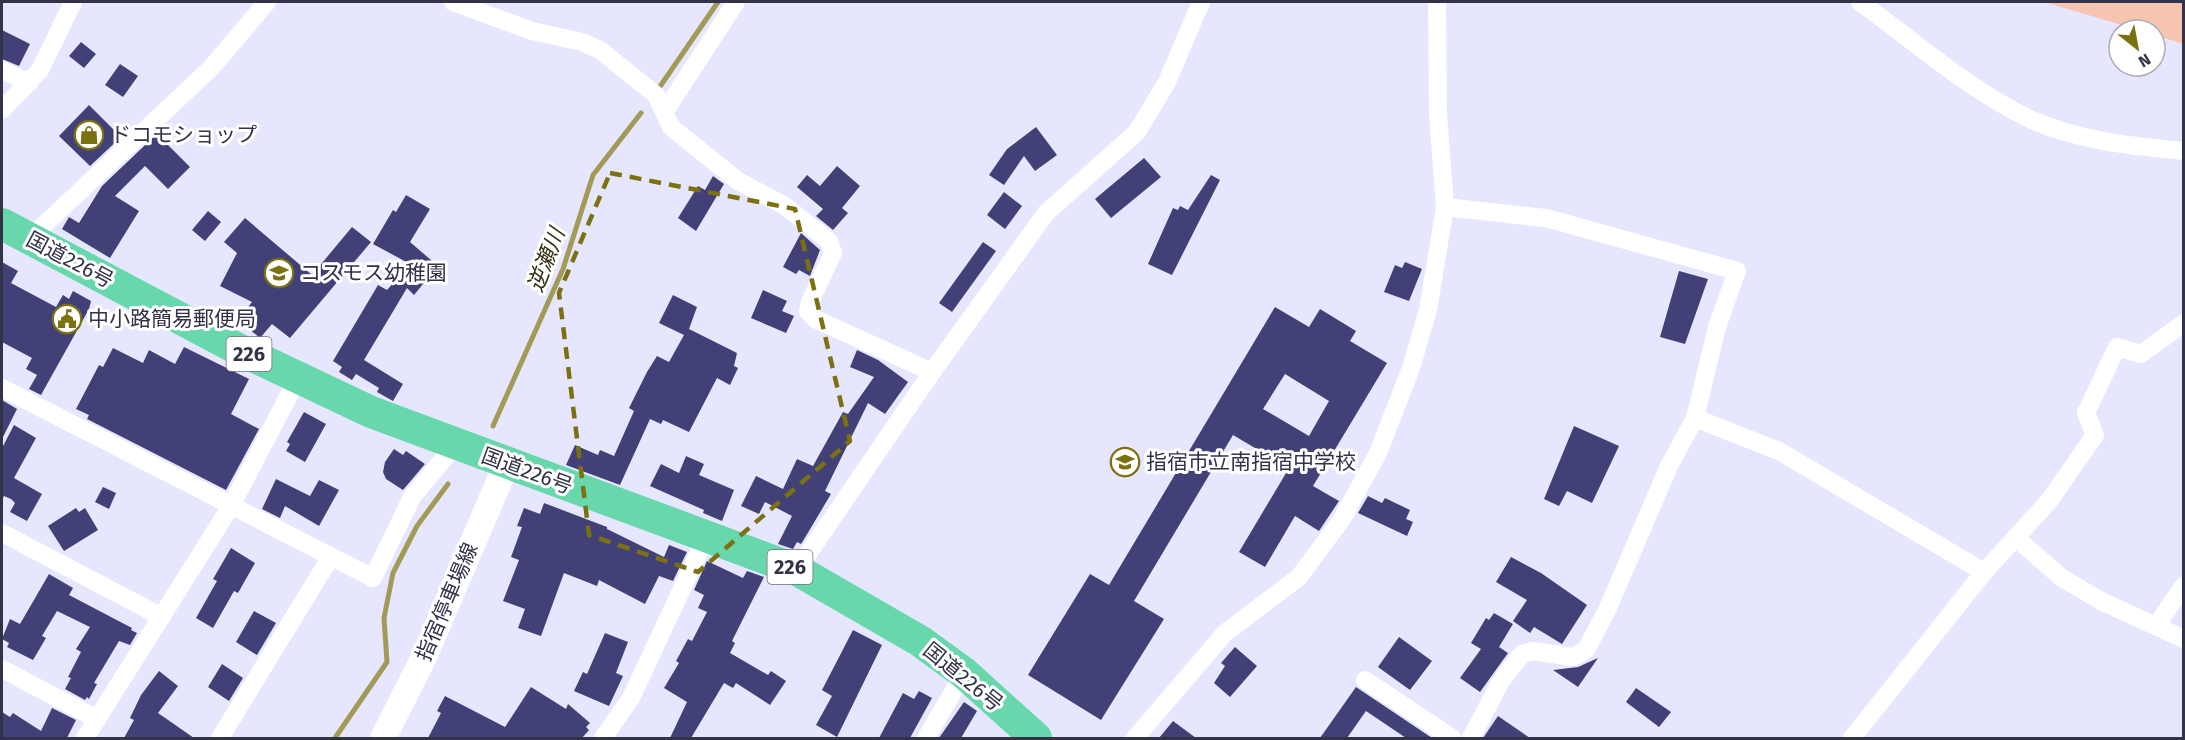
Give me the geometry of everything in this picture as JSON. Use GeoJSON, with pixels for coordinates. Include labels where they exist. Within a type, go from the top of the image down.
{"type":"FeatureCollection","features":[{"type":"Feature","properties":{"kind":"highway","name":"国道226号"},"geometry":{"type":"LineString","coordinates":[[2,224],[298,378],[371,412],[797,570],[876,614],[964,673],[1036,738]]}},
{"type":"Feature","properties":{"kind":"main road","name":"指宿停車場線"},"geometry":{"type":"LineString","coordinates":[[383,738],[424,657],[507,464]]}},
{"type":"Feature","properties":{"kind":"street"},"geometry":{"type":"LineString","coordinates":[[2,110],[40,70],[73,2]]}},
{"type":"Feature","properties":{"kind":"street"},"geometry":{"type":"LineString","coordinates":[[29,239],[211,68],[267,2]]}},
{"type":"Feature","properties":{"kind":"street"},"geometry":{"type":"LineString","coordinates":[[459,2],[532,31],[582,42],[600,50],[656,95],[666,111],[671,127],[716,165],[738,181],[786,206],[829,241],[833,253],[808,311],[815,320],[932,372]]}},
{"type":"Feature","properties":{"kind":"street"},"geometry":{"type":"LineString","coordinates":[[666,111],[736,2]]}},
{"type":"Feature","properties":{"kind":"street"},"geometry":{"type":"LineString","coordinates":[[797,570],[932,372],[1046,213],[1137,132],[1167,82],[1201,2]]}},
{"type":"Feature","properties":{"kind":"street"},"geometry":{"type":"LineString","coordinates":[[1135,738],[1225,633],[1245,616],[1293,584],[1342,519],[1378,453],[1411,368],[1428,310],[1445,207],[1438,115],[1437,2]]}},
{"type":"Feature","properties":{"kind":"street"},"geometry":{"type":"LineString","coordinates":[[1860,2],[1987,96],[2034,121],[2083,137],[2184,151]]}},
{"type":"Feature","properties":{"kind":"street"},"geometry":{"type":"LineString","coordinates":[[2,70],[29,83]]}},
{"type":"Feature","properties":{"kind":"street"},"geometry":{"type":"LineString","coordinates":[[1445,207],[1546,218],[1737,271],[1717,327],[1695,417],[1669,466],[1608,608],[1586,650],[1573,657],[1533,651],[1522,654],[1501,681],[1471,738]]}},
{"type":"Feature","properties":{"kind":"street"},"geometry":{"type":"LineString","coordinates":[[1852,738],[1984,572],[2049,501],[2095,435],[2086,413],[2117,347],[2141,354],[2184,323]]}},
{"type":"Feature","properties":{"kind":"street"},"geometry":{"type":"LineString","coordinates":[[85,738],[231,506],[298,378]]}},
{"type":"Feature","properties":{"kind":"street"},"geometry":{"type":"LineString","coordinates":[[2,388],[372,578],[412,497],[456,444]]}},
{"type":"Feature","properties":{"kind":"street"},"geometry":{"type":"LineString","coordinates":[[1695,417],[1779,451],[1984,572]]}},
{"type":"Feature","properties":{"kind":"street"},"geometry":{"type":"LineString","coordinates":[[2,533],[162,617]]}},
{"type":"Feature","properties":{"kind":"street"},"geometry":{"type":"LineString","coordinates":[[603,738],[631,698],[707,536]]}},
{"type":"Feature","properties":{"kind":"street"},"geometry":{"type":"LineString","coordinates":[[2016,538],[2062,578],[2103,602],[2184,639]]}},
{"type":"Feature","properties":{"kind":"street"},"geometry":{"type":"LineString","coordinates":[[220,738],[330,558]]}},
{"type":"Feature","properties":{"kind":"street"},"geometry":{"type":"LineString","coordinates":[[2156,626],[2184,585]]}},
{"type":"Feature","properties":{"kind":"street"},"geometry":{"type":"LineString","coordinates":[[2,669],[97,719]]}},
{"type":"Feature","properties":{"kind":"street"},"geometry":{"type":"LineString","coordinates":[[926,738],[964,673]]}},
{"type":"Feature","properties":{"kind":"street"},"geometry":{"type":"LineString","coordinates":[[1365,680],[1452,738]]}},
{"type":"Feature","properties":{"kind":"highlighted area"},"geometry":{"type":"Polygon","coordinates":[[[610,173],[795,209],[850,441],[698,572],[589,535],[559,293],[610,173]]]}},
{"type":"Feature","properties":{"kind":"shaded area"},"geometry":{"type":"Polygon","coordinates":[[[2044,2],[2183,2],[2183,44],[2167,39],[2167,18],[2107,18],[2107,21],[2044,2]]]}},
{"type":"Feature","properties":{"kind":"building"},"geometry":{"type":"Polygon","coordinates":[[[2,30],[30,44],[19,66],[2,59],[2,30]]]}},
{"type":"Feature","properties":{"kind":"building"},"geometry":{"type":"Polygon","coordinates":[[[81,42],[96,54],[84,68],[69,56],[81,42]]]}},
{"type":"Feature","properties":{"kind":"building"},"geometry":{"type":"Polygon","coordinates":[[[120,64],[138,76],[123,97],[105,85],[120,64]]]}},
{"type":"Feature","properties":{"kind":"building","name":"ドコモショップ"},"geometry":{"type":"Polygon","coordinates":[[[89,105],[121,137],[90,166],[59,136],[89,105]]]}},
{"type":"Feature","properties":{"kind":"building"},"geometry":{"type":"Polygon","coordinates":[[[1036,127],[1057,155],[1035,171],[1024,156],[1004,185],[989,175],[1007,149],[1036,127]]]}},
{"type":"Feature","properties":{"kind":"building"},"geometry":{"type":"Polygon","coordinates":[[[162,129],[169,137],[164,141],[190,167],[168,189],[145,166],[115,196],[139,211],[110,258],[62,229],[69,217],[79,223],[102,186],[162,129]]]}},
{"type":"Feature","properties":{"kind":"building"},"geometry":{"type":"Polygon","coordinates":[[[1144,158],[1161,177],[1111,218],[1095,199],[1144,158]]]}},
{"type":"Feature","properties":{"kind":"building"},"geometry":{"type":"Polygon","coordinates":[[[837,166],[860,186],[842,208],[848,213],[833,230],[816,216],[823,209],[797,187],[807,175],[820,186],[837,166]]]}},
{"type":"Feature","properties":{"kind":"building"},"geometry":{"type":"Polygon","coordinates":[[[1211,175],[1220,180],[1172,275],[1148,264],[1173,208],[1178,210],[1180,206],[1188,210],[1211,175]]]}},
{"type":"Feature","properties":{"kind":"building"},"geometry":{"type":"Polygon","coordinates":[[[713,176],[724,184],[696,231],[678,218],[698,186],[705,190],[713,176]]]}},
{"type":"Feature","properties":{"kind":"building"},"geometry":{"type":"Polygon","coordinates":[[[1004,192],[1022,206],[1005,229],[987,215],[1004,192]]]}},
{"type":"Feature","properties":{"kind":"building"},"geometry":{"type":"Polygon","coordinates":[[[406,195],[430,209],[410,242],[438,266],[414,295],[407,288],[364,360],[403,384],[393,401],[377,392],[379,388],[356,374],[352,380],[339,372],[342,367],[333,361],[378,285],[387,290],[410,264],[373,244],[393,210],[396,212],[406,195]]]}},
{"type":"Feature","properties":{"kind":"building"},"geometry":{"type":"Polygon","coordinates":[[[208,211],[221,222],[205,241],[192,230],[208,211]]]}},
{"type":"Feature","properties":{"kind":"building"},"geometry":{"type":"Polygon","coordinates":[[[245,218],[312,275],[352,227],[371,242],[290,338],[272,324],[260,338],[238,320],[252,302],[220,286],[237,253],[224,242],[245,218]]]}},
{"type":"Feature","properties":{"kind":"building"},"geometry":{"type":"Polygon","coordinates":[[[801,233],[820,250],[810,276],[799,270],[796,274],[783,267],[801,233]]]}},
{"type":"Feature","properties":{"kind":"building"},"geometry":{"type":"Polygon","coordinates":[[[983,242],[996,251],[952,312],[939,303],[983,242]]]}},
{"type":"Feature","properties":{"kind":"building"},"geometry":{"type":"Polygon","coordinates":[[[2,262],[18,271],[11,283],[56,307],[63,295],[69,299],[73,291],[91,301],[89,309],[41,395],[29,389],[37,375],[26,369],[32,358],[2,342],[2,262]]]}},
{"type":"Feature","properties":{"kind":"building"},"geometry":{"type":"Polygon","coordinates":[[[1405,262],[1422,269],[1409,301],[1384,292],[1395,265],[1402,268],[1405,262]]]}},
{"type":"Feature","properties":{"kind":"building"},"geometry":{"type":"Polygon","coordinates":[[[1679,271],[1708,279],[1685,344],[1660,337],[1679,271]]]}},
{"type":"Feature","properties":{"kind":"building"},"geometry":{"type":"Polygon","coordinates":[[[763,290],[787,301],[782,311],[794,316],[786,333],[751,318],[763,290]]]}},
{"type":"Feature","properties":{"kind":"building"},"geometry":{"type":"Polygon","coordinates":[[[673,295],[697,307],[689,329],[737,353],[734,366],[738,368],[730,385],[717,378],[689,432],[663,420],[661,424],[650,419],[620,485],[566,465],[575,445],[598,455],[600,450],[614,456],[634,411],[629,408],[647,372],[657,356],[669,362],[684,335],[659,323],[673,295]]]}},
{"type":"Feature","properties":{"kind":"building"},"geometry":{"type":"Polygon","coordinates":[[[1275,307],[1309,327],[1320,309],[1356,331],[1350,341],[1387,363],[1313,486],[1339,501],[1319,531],[1295,516],[1265,567],[1239,552],[1289,468],[1233,435],[1134,601],[1164,619],[1101,720],[1028,675],[1090,574],[1109,585],[1275,307]],[[1285,374],[1263,409],[1309,436],[1329,401],[1285,374]]]}},
{"type":"Feature","properties":{"kind":"building"},"geometry":{"type":"Polygon","coordinates":[[[184,347],[249,379],[231,414],[259,429],[226,490],[87,419],[89,415],[76,409],[99,365],[103,367],[113,348],[143,363],[149,350],[175,364],[184,347]]]}},
{"type":"Feature","properties":{"kind":"building"},"geometry":{"type":"Polygon","coordinates":[[[857,350],[878,360],[908,382],[885,414],[868,403],[825,491],[831,494],[803,541],[801,544],[797,542],[793,549],[778,544],[792,516],[765,502],[759,514],[741,506],[756,476],[783,489],[797,459],[813,466],[843,412],[848,414],[874,377],[850,367],[857,350]]]}},
{"type":"Feature","properties":{"kind":"building"},"geometry":{"type":"Polygon","coordinates":[[[2,400],[17,409],[2,439],[2,400]]]}},
{"type":"Feature","properties":{"kind":"building"},"geometry":{"type":"Polygon","coordinates":[[[304,412],[326,424],[305,462],[286,451],[290,444],[287,442],[304,412]]]}},
{"type":"Feature","properties":{"kind":"building"},"geometry":{"type":"Polygon","coordinates":[[[14,425],[36,438],[14,478],[42,494],[27,521],[10,512],[15,503],[11,499],[4,496],[2,500],[2,448],[14,425]]]}},
{"type":"Feature","properties":{"kind":"building"},"geometry":{"type":"Polygon","coordinates":[[[1574,426],[1619,446],[1592,503],[1567,491],[1559,506],[1544,499],[1574,426]]]}},
{"type":"Feature","properties":{"kind":"building"},"geometry":{"type":"Polygon","coordinates":[[[394,449],[403,455],[406,451],[425,464],[403,490],[386,479],[383,472],[385,462],[394,449]]]}},
{"type":"Feature","properties":{"kind":"building"},"geometry":{"type":"Polygon","coordinates":[[[686,456],[704,464],[699,475],[734,490],[722,521],[703,513],[704,510],[650,486],[661,464],[679,473],[686,456]]]}},
{"type":"Feature","properties":{"kind":"building"},"geometry":{"type":"Polygon","coordinates":[[[276,479],[310,496],[319,480],[339,490],[319,526],[285,506],[280,518],[262,509],[276,479]]]}},
{"type":"Feature","properties":{"kind":"building"},"geometry":{"type":"Polygon","coordinates":[[[103,487],[116,493],[109,509],[95,502],[103,487]]]}},
{"type":"Feature","properties":{"kind":"building"},"geometry":{"type":"Polygon","coordinates":[[[1368,496],[1382,503],[1385,498],[1410,510],[1406,519],[1413,522],[1407,536],[1358,513],[1368,496]]]}},
{"type":"Feature","properties":{"kind":"building"},"geometry":{"type":"Polygon","coordinates":[[[544,503],[607,527],[664,557],[669,545],[687,552],[673,581],[659,576],[645,604],[599,580],[597,586],[564,573],[541,636],[518,628],[525,609],[503,601],[519,560],[511,557],[522,527],[517,526],[524,508],[540,514],[544,503]]]}},
{"type":"Feature","properties":{"kind":"building"},"geometry":{"type":"Polygon","coordinates":[[[76,508],[79,512],[85,508],[98,530],[64,551],[48,526],[76,508]]]}},
{"type":"Feature","properties":{"kind":"building"},"geometry":{"type":"Polygon","coordinates":[[[231,548],[255,563],[238,593],[234,591],[213,628],[196,618],[217,581],[213,579],[231,548]]]}},
{"type":"Feature","properties":{"kind":"building"},"geometry":{"type":"Polygon","coordinates":[[[1511,557],[1541,573],[1587,605],[1562,644],[1534,627],[1530,633],[1513,621],[1527,600],[1496,582],[1511,557]]]}},
{"type":"Feature","properties":{"kind":"building"},"geometry":{"type":"Polygon","coordinates":[[[707,561],[743,578],[747,571],[764,577],[732,641],[735,643],[730,653],[768,675],[771,671],[786,681],[770,705],[736,683],[733,688],[724,683],[691,738],[670,738],[687,702],[664,688],[679,663],[676,661],[688,639],[692,641],[707,612],[698,608],[704,595],[694,590],[707,561]]]}},
{"type":"Feature","properties":{"kind":"building"},"geometry":{"type":"Polygon","coordinates":[[[49,574],[73,588],[69,595],[132,628],[131,630],[137,633],[130,645],[119,641],[94,683],[97,684],[89,699],[87,697],[85,700],[65,689],[71,678],[68,677],[81,652],[76,649],[90,627],[57,611],[42,636],[46,638],[33,660],[7,647],[9,643],[2,639],[10,619],[20,624],[49,574]]]}},
{"type":"Feature","properties":{"kind":"building"},"geometry":{"type":"Polygon","coordinates":[[[254,611],[276,623],[257,655],[236,642],[254,611]]]}},
{"type":"Feature","properties":{"kind":"building"},"geometry":{"type":"Polygon","coordinates":[[[1494,613],[1513,624],[1499,647],[1508,653],[1480,692],[1460,678],[1481,649],[1471,643],[1486,618],[1489,620],[1494,613]]]}},
{"type":"Feature","properties":{"kind":"building"},"geometry":{"type":"Polygon","coordinates":[[[853,630],[882,645],[837,737],[816,725],[832,696],[822,690],[853,630]]]}},
{"type":"Feature","properties":{"kind":"building"},"geometry":{"type":"Polygon","coordinates":[[[605,633],[628,642],[616,673],[623,676],[609,706],[574,691],[583,672],[587,674],[605,633]]]}},
{"type":"Feature","properties":{"kind":"building"},"geometry":{"type":"Polygon","coordinates":[[[1399,637],[1432,661],[1410,690],[1378,667],[1399,637]]]}},
{"type":"Feature","properties":{"kind":"building"},"geometry":{"type":"Polygon","coordinates":[[[1235,647],[1257,666],[1230,697],[1214,683],[1225,666],[1221,663],[1235,647]]]}},
{"type":"Feature","properties":{"kind":"building"},"geometry":{"type":"Polygon","coordinates":[[[1598,658],[1578,687],[1553,670],[1578,667],[1598,658]]]}},
{"type":"Feature","properties":{"kind":"building"},"geometry":{"type":"Polygon","coordinates":[[[222,664],[243,678],[229,701],[208,687],[222,664]]]}},
{"type":"Feature","properties":{"kind":"building"},"geometry":{"type":"Polygon","coordinates":[[[159,671],[178,686],[158,713],[194,738],[124,738],[134,720],[130,718],[141,695],[159,671]]]}},
{"type":"Feature","properties":{"kind":"building"},"geometry":{"type":"Polygon","coordinates":[[[531,687],[566,709],[568,704],[590,723],[586,727],[589,730],[582,738],[428,738],[441,713],[437,711],[445,696],[505,727],[531,687]]]}},
{"type":"Feature","properties":{"kind":"building"},"geometry":{"type":"Polygon","coordinates":[[[1356,687],[1432,738],[1406,738],[1366,711],[1347,738],[1320,738],[1356,687]]]}},
{"type":"Feature","properties":{"kind":"building"},"geometry":{"type":"Polygon","coordinates":[[[1636,688],[1671,712],[1659,727],[1626,702],[1636,688]]]}},
{"type":"Feature","properties":{"kind":"building"},"geometry":{"type":"Polygon","coordinates":[[[919,691],[932,698],[910,738],[879,738],[903,693],[914,699],[919,691]]]}},
{"type":"Feature","properties":{"kind":"building"},"geometry":{"type":"Polygon","coordinates":[[[964,702],[977,711],[961,738],[939,738],[964,702]]]}},
{"type":"Feature","properties":{"kind":"building"},"geometry":{"type":"Polygon","coordinates":[[[52,708],[76,720],[67,738],[2,738],[2,712],[10,717],[13,713],[41,731],[52,708]]]}},
{"type":"Feature","properties":{"kind":"building"},"geometry":{"type":"Polygon","coordinates":[[[1498,716],[1530,738],[1483,738],[1498,716]]]}},
{"type":"Feature","properties":{"kind":"building"},"geometry":{"type":"Polygon","coordinates":[[[1173,721],[1196,738],[1159,738],[1173,721]]]}},
{"type":"Feature","properties":{"kind":"waterway","name":"逆瀬川"},"geometry":{"type":"LineString","coordinates":[[659,88],[718,2]]}},
{"type":"Feature","properties":{"kind":"waterway","name":"逆瀬川"},"geometry":{"type":"LineString","coordinates":[[493,426],[563,269],[593,175],[641,113]]}},
{"type":"Feature","properties":{"kind":"waterway","name":"逆瀬川"},"geometry":{"type":"LineString","coordinates":[[335,738],[387,662],[384,618],[393,573],[417,526],[448,484]]}},
{"type":"Feature","properties":{"kind":"place","name":"ドコモショップ"},"geometry":{"type":"Point","coordinates":[89,135]}},
{"type":"Feature","properties":{"kind":"place","name":"コスモス幼稚園"},"geometry":{"type":"Point","coordinates":[279,273]}},
{"type":"Feature","properties":{"kind":"place","name":"中小路簡易郵便局"},"geometry":{"type":"Point","coordinates":[67,319]}},
{"type":"Feature","properties":{"kind":"place","name":"指宿市立南指宿中学校"},"geometry":{"type":"Point","coordinates":[1125,462]}}]}
